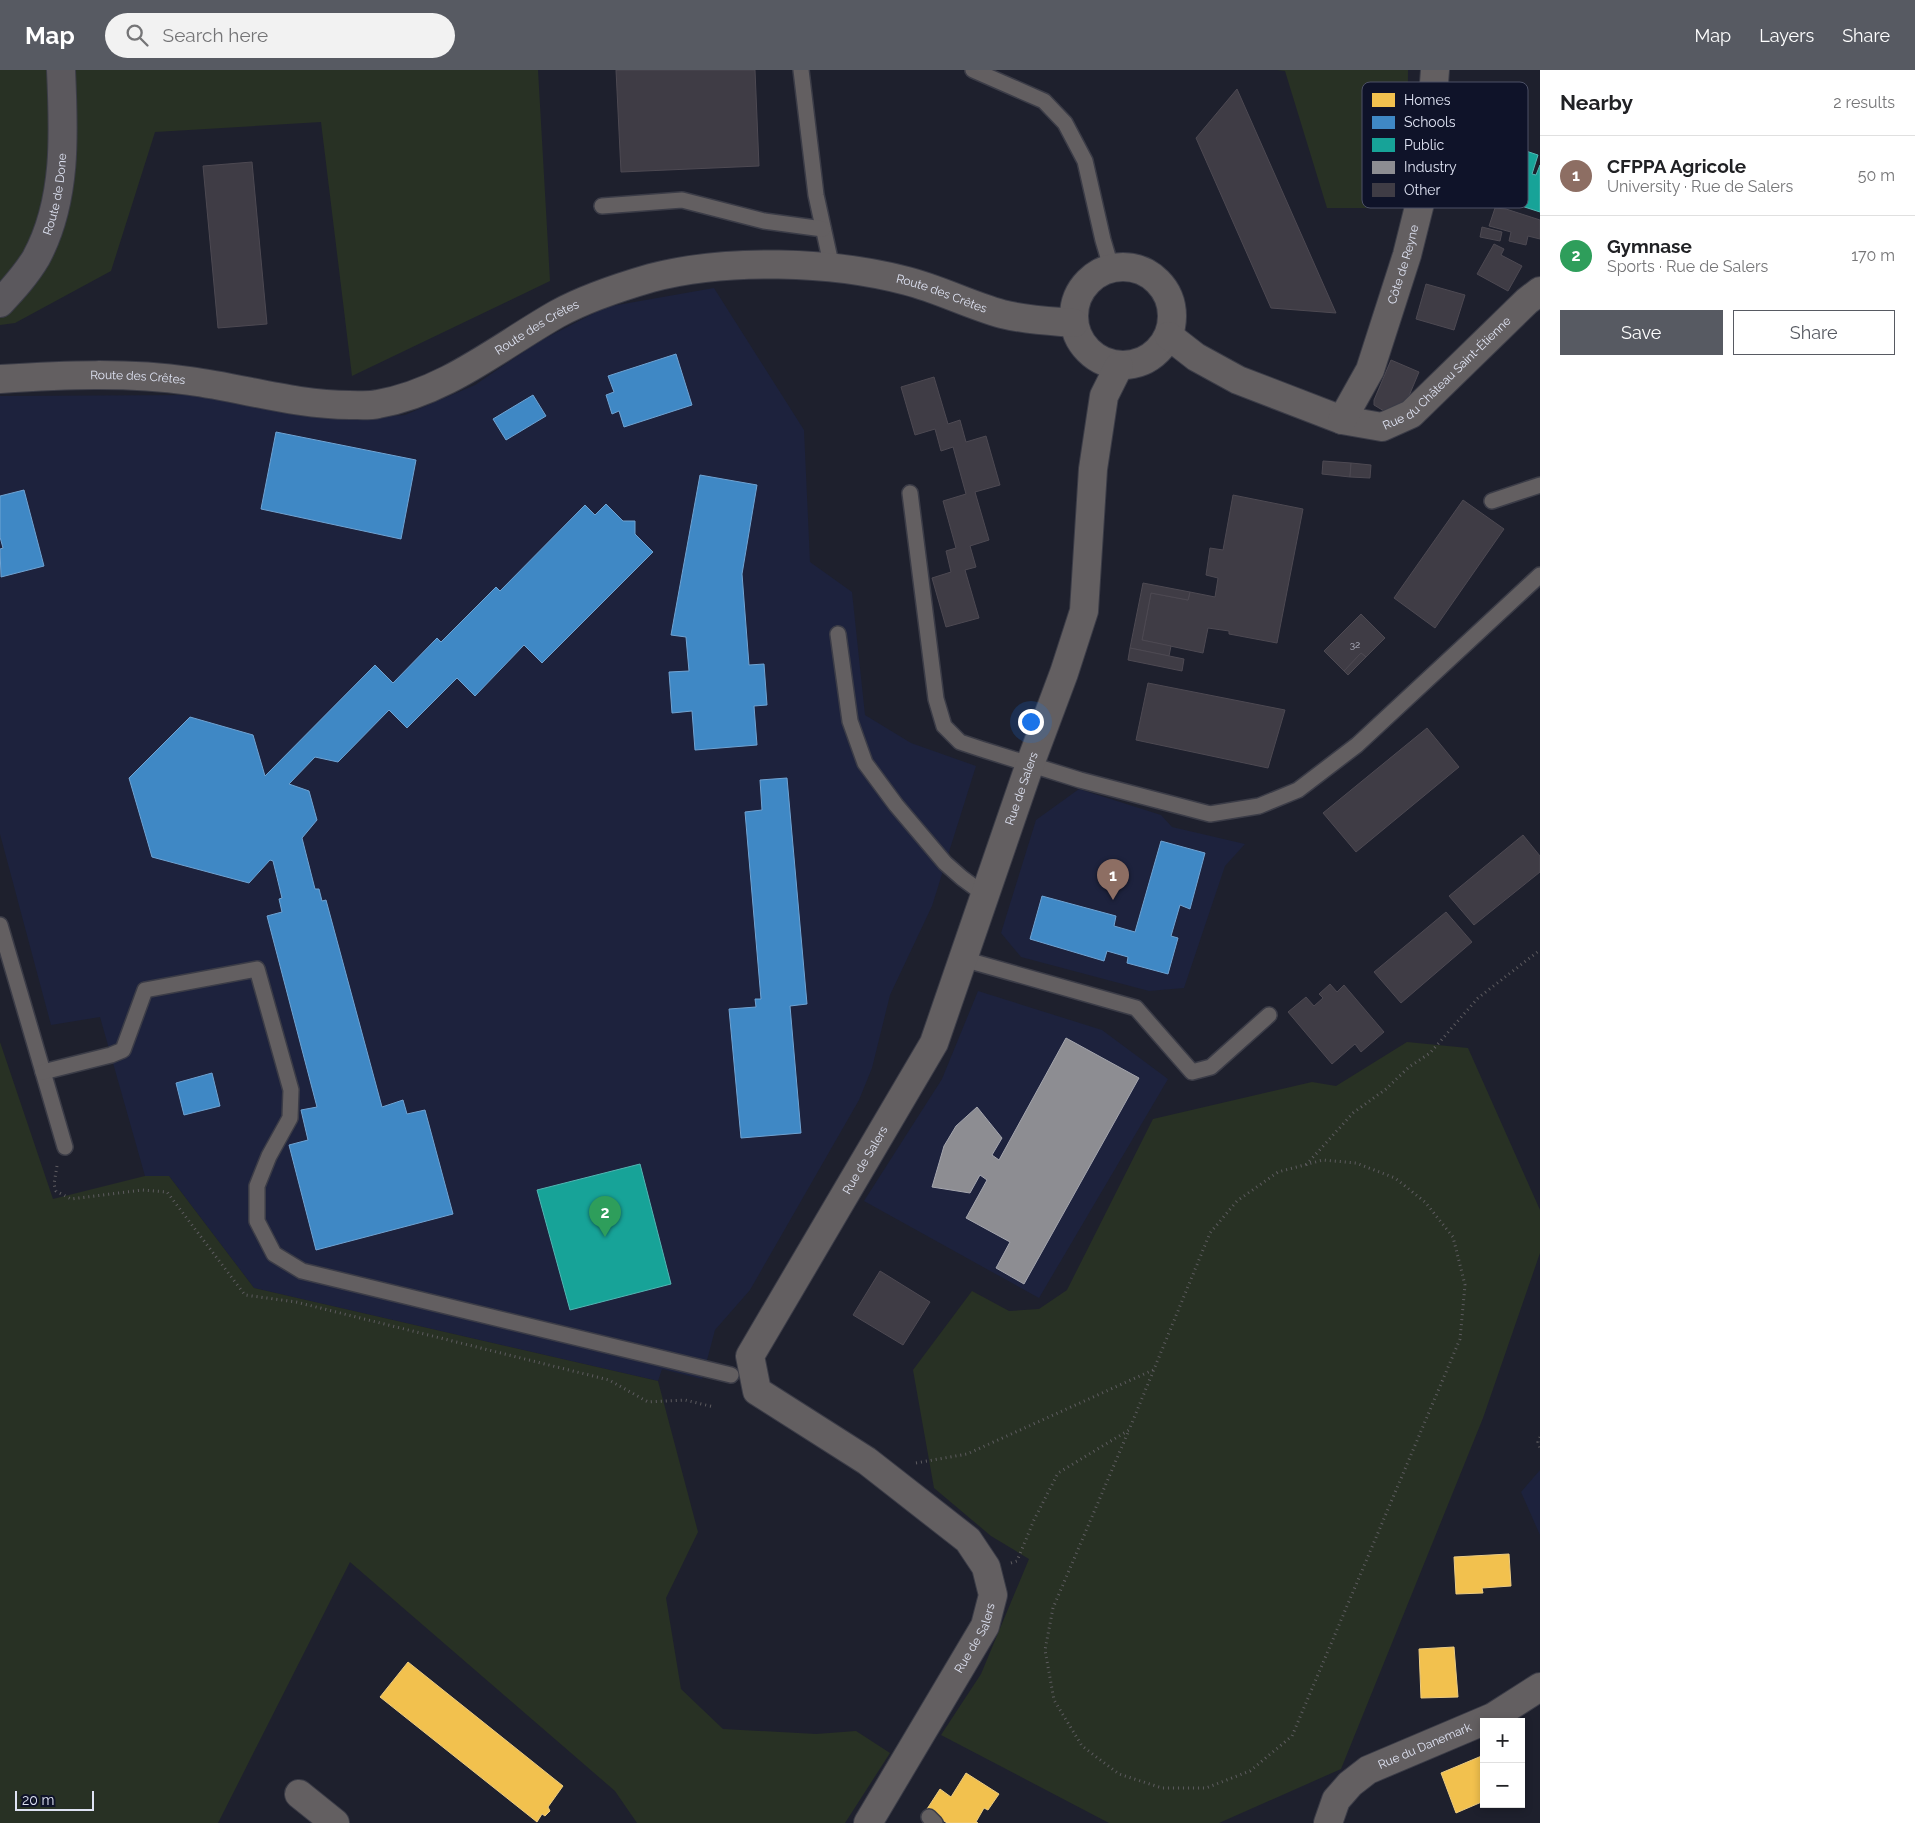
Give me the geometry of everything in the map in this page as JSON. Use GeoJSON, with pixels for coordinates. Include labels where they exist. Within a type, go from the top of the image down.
{"type":"FeatureCollection","features":[{"type":"Feature","properties":{"kind":"street","name":"Route de Done"},"geometry":{"type":"LineString","coordinates":[[0,303],[22,279],[36,258],[56,204],[61,176],[61,70]]}},
{"type":"Feature","properties":{"kind":"street","name":"Côte de Reyne"},"geometry":{"type":"LineString","coordinates":[[1342,420],[1370,370],[1407,255],[1419,208]]}},
{"type":"Feature","properties":{"kind":"street","name":"Route des Crêtes"},"geometry":{"type":"LineString","coordinates":[[0,379],[134,376],[195,382],[292,400],[326,404],[376,405],[413,395],[446,381],[559,313],[602,294],[653,277],[737,265],[789,265],[877,274],[909,281],[1002,314],[1043,321],[1074,323]]}},
{"type":"Feature","properties":{"kind":"street"},"geometry":{"type":"LineString","coordinates":[[1128,266],[1140,269],[1155,278],[1164,288],[1171,304],[1173,319],[1169,336],[1162,347],[1150,358],[1136,364],[1119,366],[1102,361],[1087,351],[1079,340],[1074,323],[1074,307],[1080,291],[1098,273],[1111,267],[1128,266]]}},
{"type":"Feature","properties":{"kind":"street","name":"Rue du Château Saint-Étienne"},"geometry":{"type":"LineString","coordinates":[[1342,420],[1382,427],[1411,414],[1527,301],[1540,291]]}},
{"type":"Feature","properties":{"kind":"street"},"geometry":{"type":"LineString","coordinates":[[1169,336],[1196,357],[1238,380],[1342,420]]}},
{"type":"Feature","properties":{"kind":"street","name":"Rue de Salers"},"geometry":{"type":"LineString","coordinates":[[868,1823],[985,1626],[993,1595],[986,1567],[968,1540],[867,1461],[757,1391],[750,1356],[934,1043],[1084,611],[1094,460],[1104,396],[1119,366]]}},
{"type":"Feature","properties":{"kind":"street","name":"Rue du Danemark"},"geometry":{"type":"LineString","coordinates":[[1328,1823],[1336,1800],[1350,1784],[1368,1770],[1493,1717],[1540,1687]]}},
{"type":"Feature","properties":{"kind":"street"},"geometry":{"type":"LineString","coordinates":[[299,1794],[335,1823]]}},
{"type":"Feature","properties":{"kind":"lane"},"geometry":{"type":"LineString","coordinates":[[801,70],[816,195],[832,268]]}},
{"type":"Feature","properties":{"kind":"lane"},"geometry":{"type":"LineString","coordinates":[[973,70],[1044,101],[1065,124],[1085,161],[1111,267]]}},
{"type":"Feature","properties":{"kind":"lane"},"geometry":{"type":"LineString","coordinates":[[602,206],[682,200],[764,221],[823,228]]}},
{"type":"Feature","properties":{"kind":"lane"},"geometry":{"type":"LineString","coordinates":[[1492,501],[1540,485]]}},
{"type":"Feature","properties":{"kind":"lane"},"geometry":{"type":"LineString","coordinates":[[910,493],[936,699],[944,726],[960,742],[1080,780],[1210,814],[1258,806],[1298,790],[1357,745],[1540,575]]}},
{"type":"Feature","properties":{"kind":"lane"},"geometry":{"type":"LineString","coordinates":[[838,634],[850,721],[865,763],[896,805],[945,863],[985,895]]}},
{"type":"Feature","properties":{"kind":"lane"},"geometry":{"type":"LineString","coordinates":[[0,925],[64,1148]]}},
{"type":"Feature","properties":{"kind":"lane"},"geometry":{"type":"LineString","coordinates":[[963,959],[1136,1008],[1192,1072],[1210,1067],[1269,1014]]}},
{"type":"Feature","properties":{"kind":"lane"},"geometry":{"type":"LineString","coordinates":[[43,1072],[111,1055],[123,1050],[145,990],[257,968],[292,1090],[290,1118],[269,1156],[258,1186],[257,1221],[274,1254],[302,1271],[731,1376]]}},
{"type":"Feature","properties":{"kind":"path"},"geometry":{"type":"LineString","coordinates":[[1305,1165],[1353,1113],[1386,1089],[1409,1067],[1430,1053],[1478,998],[1540,950]]}},
{"type":"Feature","properties":{"kind":"path"},"geometry":{"type":"LineString","coordinates":[[1323,1160],[1356,1163],[1395,1178],[1425,1202],[1453,1237],[1466,1285],[1460,1339],[1292,1736],[1250,1772],[1206,1788],[1162,1788],[1119,1774],[1082,1746],[1054,1700],[1045,1650],[1052,1608],[1153,1370],[1210,1233],[1237,1201],[1278,1172],[1323,1160]]}},
{"type":"Feature","properties":{"kind":"path"},"geometry":{"type":"LineString","coordinates":[[878,1470],[967,1454],[1153,1370]]}},
{"type":"Feature","properties":{"kind":"path"},"geometry":{"type":"LineString","coordinates":[[986,1567],[1017,1561],[1034,1520],[1058,1473],[1129,1430]]}},
{"type":"Feature","properties":{"kind":"path"},"geometry":{"type":"LineString","coordinates":[[1540,1437],[1538,1442],[1540,1448]]}},
{"type":"Feature","properties":{"kind":"shaded area"},"geometry":{"type":"Polygon","coordinates":[[[714,288],[804,430],[810,562],[852,592],[865,715],[911,743],[976,766],[932,906],[890,995],[872,1068],[859,1100],[750,1290],[715,1330],[702,1379],[662,1369],[658,1381],[254,1288],[169,1176],[145,1176],[100,1017],[51,1025],[0,834],[0,396],[201,395],[350,419],[405,415],[475,385],[538,342],[606,307],[714,288]]]}},
{"type":"Feature","properties":{"kind":"shaded area"},"geometry":{"type":"Polygon","coordinates":[[[1079,789],[1161,815],[1172,827],[1245,844],[1225,866],[1184,988],[1149,991],[1021,957],[1001,933],[1036,820],[1079,789]]]}},
{"type":"Feature","properties":{"kind":"shaded area"},"geometry":{"type":"Polygon","coordinates":[[[978,991],[1102,1030],[1168,1079],[1039,1298],[864,1201],[942,1079],[978,991]]]}},
{"type":"Feature","properties":{"kind":"shaded area"},"geometry":{"type":"Polygon","coordinates":[[[1540,1470],[1540,1535],[1521,1492],[1540,1470]]]}},
{"type":"Feature","properties":{"kind":"green space"},"geometry":{"type":"Polygon","coordinates":[[[0,70],[538,70],[550,281],[352,376],[321,122],[155,132],[111,271],[15,323],[0,325],[0,70]]]}},
{"type":"Feature","properties":{"kind":"green space"},"geometry":{"type":"Polygon","coordinates":[[[1277,70],[1408,70],[1408,82],[1362,82],[1362,208],[1327,208],[1285,71],[1277,70]]]}},
{"type":"Feature","properties":{"kind":"green space"},"geometry":{"type":"Polygon","coordinates":[[[0,1042],[53,1199],[145,1176],[169,1176],[254,1288],[658,1381],[698,1532],[666,1598],[681,1689],[723,1729],[816,1734],[856,1731],[890,1753],[845,1823],[637,1823],[615,1791],[350,1562],[218,1823],[0,1823],[0,1042]]]}},
{"type":"Feature","properties":{"kind":"green space"},"geometry":{"type":"Polygon","coordinates":[[[1407,1042],[1468,1048],[1540,1210],[1540,1253],[1483,1418],[1341,1769],[1219,1823],[1109,1823],[941,1735],[981,1674],[1029,1559],[991,1536],[934,1488],[913,1370],[972,1291],[1009,1311],[1039,1309],[1067,1290],[1153,1119],[1312,1082],[1336,1086],[1407,1042]]]}},
{"type":"Feature","properties":{"kind":"building: Homes"},"geometry":{"type":"Polygon","coordinates":[[[1509,1554],[1511,1586],[1482,1588],[1483,1593],[1456,1594],[1454,1557],[1509,1554]]]}},
{"type":"Feature","properties":{"kind":"building: Homes"},"geometry":{"type":"Polygon","coordinates":[[[1454,1647],[1458,1697],[1421,1698],[1419,1649],[1454,1647]]]}},
{"type":"Feature","properties":{"kind":"building: Homes"},"geometry":{"type":"Polygon","coordinates":[[[408,1662],[563,1786],[548,1807],[550,1811],[545,1816],[542,1814],[537,1822],[380,1697],[408,1662]]]}},
{"type":"Feature","properties":{"kind":"building: Homes"},"geometry":{"type":"Polygon","coordinates":[[[1480,1757],[1480,1803],[1456,1813],[1441,1773],[1480,1757]]]}},
{"type":"Feature","properties":{"kind":"building: Homes"},"geometry":{"type":"Polygon","coordinates":[[[966,1773],[999,1794],[988,1810],[984,1808],[976,1822],[978,1823],[947,1823],[927,1809],[940,1789],[951,1797],[966,1773]]]}},
{"type":"Feature","properties":{"kind":"building: Schools"},"geometry":{"type":"Polygon","coordinates":[[[676,354],[692,405],[624,427],[619,411],[612,414],[606,395],[614,392],[608,376],[676,354]]]}},
{"type":"Feature","properties":{"kind":"building: Schools"},"geometry":{"type":"Polygon","coordinates":[[[533,395],[546,416],[506,440],[493,419],[533,395]]]}},
{"type":"Feature","properties":{"kind":"building: Schools"},"geometry":{"type":"Polygon","coordinates":[[[276,432],[416,460],[401,539],[261,509],[276,432]]]}},
{"type":"Feature","properties":{"kind":"building: Schools"},"geometry":{"type":"Polygon","coordinates":[[[700,475],[757,485],[742,574],[749,665],[764,664],[767,705],[754,706],[757,745],[695,750],[692,711],[672,713],[669,672],[689,671],[686,637],[671,635],[700,475]]]}},
{"type":"Feature","properties":{"kind":"building: Schools"},"geometry":{"type":"Polygon","coordinates":[[[24,490],[44,566],[1,577],[0,549],[3,548],[0,537],[0,496],[24,490]]]}},
{"type":"Feature","properties":{"kind":"building: Schools"},"geometry":{"type":"Polygon","coordinates":[[[606,504],[623,521],[635,521],[635,534],[653,552],[542,663],[524,645],[475,696],[457,678],[407,728],[389,710],[338,762],[315,757],[289,784],[309,791],[317,820],[302,838],[315,889],[319,889],[322,901],[326,900],[382,1107],[403,1100],[407,1114],[425,1110],[453,1214],[316,1250],[289,1145],[308,1140],[301,1110],[317,1107],[267,916],[282,912],[279,899],[282,898],[273,861],[270,860],[249,883],[152,857],[129,778],[190,717],[253,735],[265,776],[375,665],[393,683],[437,638],[441,642],[496,587],[500,591],[585,505],[595,515],[606,504]]]}},
{"type":"Feature","properties":{"kind":"building: Schools"},"geometry":{"type":"Polygon","coordinates":[[[787,778],[807,1004],[790,1006],[801,1133],[741,1138],[729,1009],[756,1007],[755,999],[761,999],[745,812],[762,810],[760,780],[787,778]]]}},
{"type":"Feature","properties":{"kind":"building: Schools"},"geometry":{"type":"Polygon","coordinates":[[[1161,841],[1205,853],[1190,909],[1180,905],[1171,936],[1178,938],[1168,974],[1127,963],[1128,957],[1107,951],[1104,961],[1030,939],[1042,896],[1116,916],[1114,926],[1135,932],[1161,841]]]}},
{"type":"Feature","properties":{"kind":"building: Schools"},"geometry":{"type":"Polygon","coordinates":[[[212,1073],[220,1106],[184,1115],[176,1083],[212,1073]]]}},
{"type":"Feature","properties":{"kind":"building: Public"},"geometry":{"type":"Polygon","coordinates":[[[1528,152],[1538,155],[1532,174],[1536,175],[1540,165],[1540,212],[1528,208],[1528,152]]]}},
{"type":"Feature","properties":{"kind":"building: Public"},"geometry":{"type":"Polygon","coordinates":[[[640,1164],[671,1284],[570,1310],[537,1190],[640,1164]]]}},
{"type":"Feature","properties":{"kind":"building: Industry"},"geometry":{"type":"Polygon","coordinates":[[[1066,1038],[1139,1078],[1024,1284],[996,1268],[1010,1242],[966,1218],[987,1180],[980,1175],[970,1193],[932,1187],[944,1146],[956,1126],[977,1107],[1002,1138],[992,1155],[999,1160],[1066,1038]]]}},
{"type":"Feature","properties":{"kind":"building: Other"},"geometry":{"type":"Polygon","coordinates":[[[616,70],[755,70],[759,166],[621,172],[616,70]]]}},
{"type":"Feature","properties":{"kind":"building: Other"},"geometry":{"type":"Polygon","coordinates":[[[1237,89],[1336,313],[1271,308],[1196,138],[1237,89]]]}},
{"type":"Feature","properties":{"kind":"building: Other"},"geometry":{"type":"Polygon","coordinates":[[[252,162],[267,324],[218,328],[203,166],[252,162]]]}},
{"type":"Feature","properties":{"kind":"building: Other"},"geometry":{"type":"Polygon","coordinates":[[[1495,208],[1506,209],[1540,220],[1540,239],[1528,236],[1526,245],[1509,241],[1511,232],[1489,226],[1495,208]]]}},
{"type":"Feature","properties":{"kind":"building: Other"},"geometry":{"type":"Polygon","coordinates":[[[1482,227],[1502,232],[1500,241],[1480,237],[1482,227]]]}},
{"type":"Feature","properties":{"kind":"building: Other"},"geometry":{"type":"Polygon","coordinates":[[[1494,244],[1504,249],[1501,255],[1522,266],[1508,291],[1477,274],[1494,244]]]}},
{"type":"Feature","properties":{"kind":"building: Other"},"geometry":{"type":"Polygon","coordinates":[[[1426,284],[1465,295],[1454,330],[1416,319],[1426,284]]]}},
{"type":"Feature","properties":{"kind":"building: Other"},"geometry":{"type":"Polygon","coordinates":[[[1391,360],[1419,372],[1406,403],[1384,411],[1374,405],[1374,400],[1391,360]]]}},
{"type":"Feature","properties":{"kind":"building: Other"},"geometry":{"type":"Polygon","coordinates":[[[934,377],[948,424],[960,420],[966,442],[986,436],[1000,485],[975,492],[989,540],[970,546],[976,567],[965,570],[979,618],[946,627],[932,578],[951,572],[946,551],[956,548],[943,501],[966,494],[953,447],[941,451],[935,429],[915,435],[901,387],[934,377]]]}},
{"type":"Feature","properties":{"kind":"building: Other"},"geometry":{"type":"Polygon","coordinates":[[[1323,461],[1351,463],[1350,477],[1322,474],[1323,461]]]}},
{"type":"Feature","properties":{"kind":"building: Other"},"geometry":{"type":"Polygon","coordinates":[[[1351,463],[1371,465],[1370,478],[1350,477],[1351,463]]]}},
{"type":"Feature","properties":{"kind":"building: Other"},"geometry":{"type":"Polygon","coordinates":[[[1233,495],[1303,509],[1277,643],[1229,634],[1229,631],[1208,628],[1203,653],[1142,640],[1151,593],[1188,600],[1190,592],[1215,597],[1218,578],[1206,575],[1210,548],[1223,550],[1233,495]]]}},
{"type":"Feature","properties":{"kind":"building: Other"},"geometry":{"type":"Polygon","coordinates":[[[1463,500],[1504,529],[1435,628],[1394,598],[1463,500]]]}},
{"type":"Feature","properties":{"kind":"building: Other"},"geometry":{"type":"Polygon","coordinates":[[[1143,583],[1190,592],[1188,600],[1151,593],[1142,640],[1171,646],[1169,656],[1130,648],[1143,583]]]}},
{"type":"Feature","properties":{"kind":"building: Other"},"geometry":{"type":"Polygon","coordinates":[[[1361,614],[1385,638],[1366,657],[1361,653],[1344,671],[1324,651],[1361,614]]]}},
{"type":"Feature","properties":{"kind":"building: Other"},"geometry":{"type":"Polygon","coordinates":[[[1130,648],[1184,659],[1182,671],[1128,660],[1130,648]]]}},
{"type":"Feature","properties":{"kind":"building: Other"},"geometry":{"type":"Polygon","coordinates":[[[1361,653],[1366,657],[1348,675],[1344,671],[1361,653]]]}},
{"type":"Feature","properties":{"kind":"building: Other"},"geometry":{"type":"Polygon","coordinates":[[[1148,683],[1285,710],[1268,768],[1136,740],[1148,683]]]}},
{"type":"Feature","properties":{"kind":"building: Other"},"geometry":{"type":"Polygon","coordinates":[[[1427,728],[1459,767],[1356,852],[1323,813],[1427,728]]]}},
{"type":"Feature","properties":{"kind":"building: Other"},"geometry":{"type":"Polygon","coordinates":[[[1523,835],[1540,856],[1540,872],[1474,925],[1449,896],[1523,835]]]}},
{"type":"Feature","properties":{"kind":"building: Other"},"geometry":{"type":"Polygon","coordinates":[[[1446,912],[1472,942],[1401,1003],[1374,972],[1446,912]]]}},
{"type":"Feature","properties":{"kind":"building: Other"},"geometry":{"type":"Polygon","coordinates":[[[1330,984],[1337,992],[1344,985],[1384,1032],[1361,1052],[1355,1044],[1332,1064],[1288,1012],[1306,997],[1314,1006],[1323,998],[1319,994],[1330,984]]]}},
{"type":"Feature","properties":{"kind":"building: Other"},"geometry":{"type":"Polygon","coordinates":[[[880,1271],[930,1302],[903,1345],[853,1315],[880,1271]]]}},
{"type":"Feature","properties":{"kind":"place","name":"CFPPA Agricole"},"geometry":{"type":"Point","coordinates":[1113,900]}},
{"type":"Feature","properties":{"kind":"place","name":"Gymnase"},"geometry":{"type":"Point","coordinates":[605,1237]}}]}
